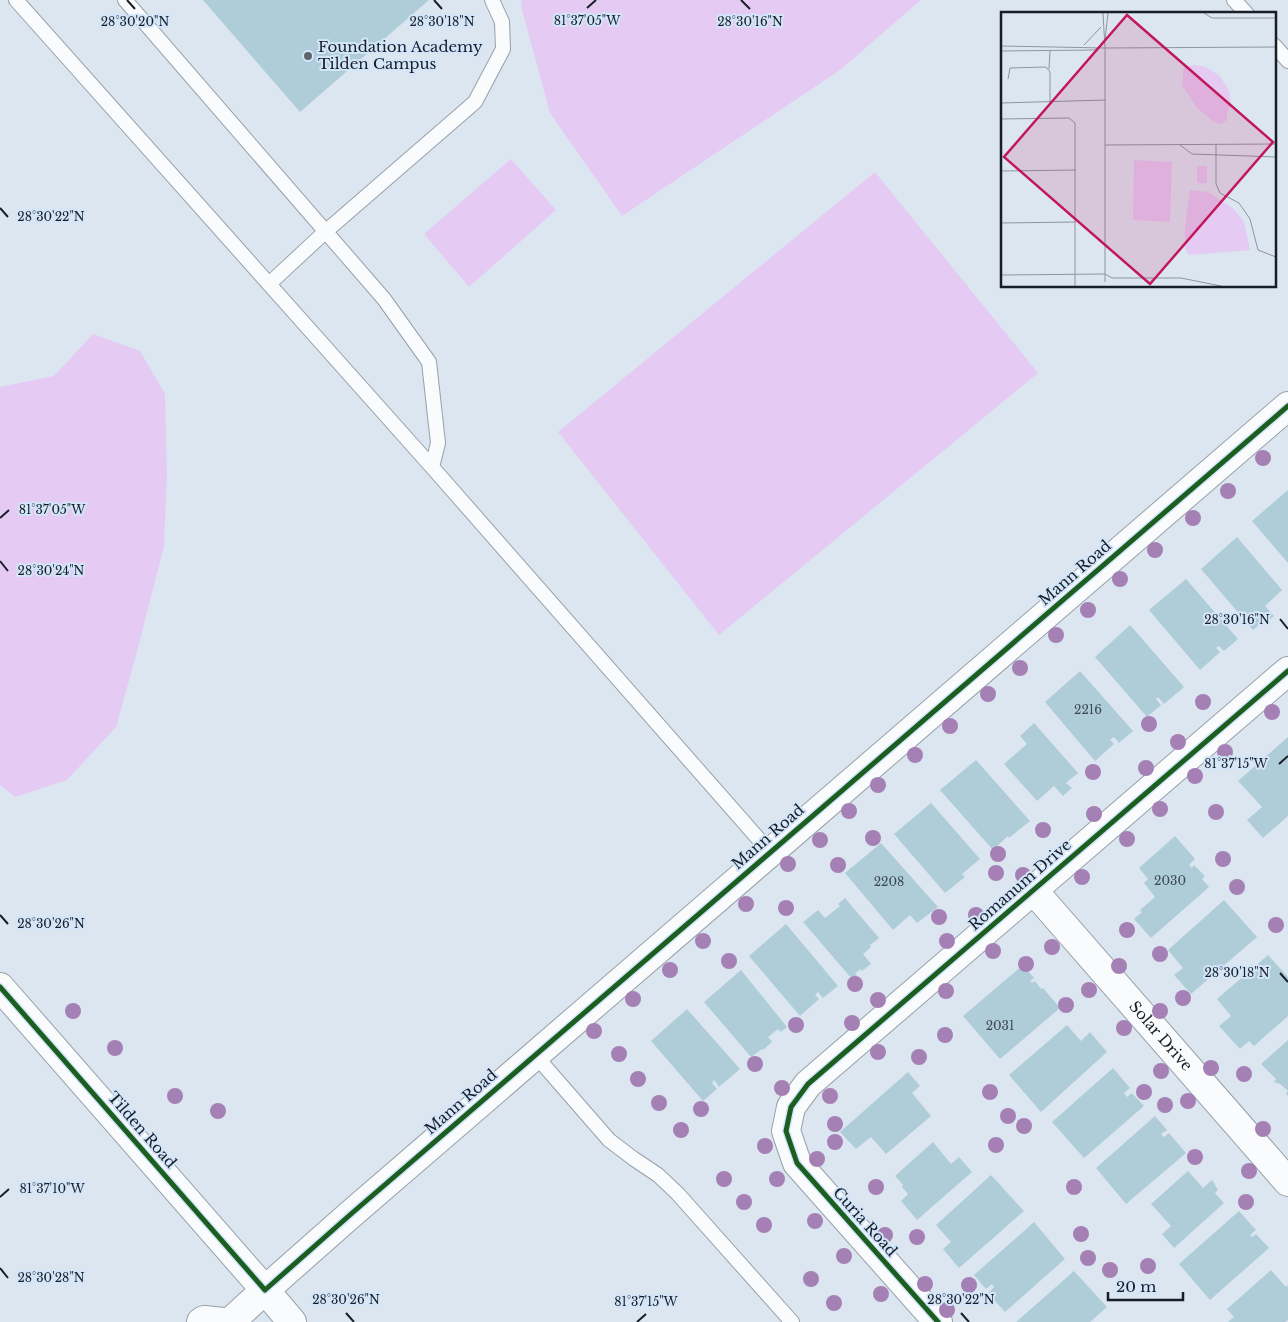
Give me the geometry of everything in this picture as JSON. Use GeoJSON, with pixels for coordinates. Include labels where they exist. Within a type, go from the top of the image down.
{"type":"FeatureCollection","features":[{"type":"Feature","properties":{"kind":"street","name":"Mann Road"},"geometry":{"type":"LineString","coordinates":[[230,1322],[322,1238],[1288,406]]}},
{"type":"Feature","properties":{"kind":"street","name":"Romanum Drive"},"geometry":{"type":"LineString","coordinates":[[786,1131],[790,1107],[808,1084],[1288,671]]}},
{"type":"Feature","properties":{"kind":"street","name":"Solar Drive"},"geometry":{"type":"LineString","coordinates":[[1033,890],[1288,1182]]}},
{"type":"Feature","properties":{"kind":"street","name":"Tilden Road"},"geometry":{"type":"LineString","coordinates":[[0,987],[292,1322]]}},
{"type":"Feature","properties":{"kind":"street","name":"Curia Road"},"geometry":{"type":"LineString","coordinates":[[786,1131],[796,1163],[938,1322]]}},
{"type":"Feature","properties":{"kind":"street"},"geometry":{"type":"LineString","coordinates":[[201,1322],[204,1320],[223,1322]]}},
{"type":"Feature","properties":{"kind":"lane"},"geometry":{"type":"LineString","coordinates":[[16,0],[432,467],[770,852]]}},
{"type":"Feature","properties":{"kind":"lane"},"geometry":{"type":"LineString","coordinates":[[125,0],[384,299],[429,362],[438,443],[432,467]]}},
{"type":"Feature","properties":{"kind":"lane"},"geometry":{"type":"LineString","coordinates":[[268,284],[475,102],[503,48],[502,22],[492,0]]}},
{"type":"Feature","properties":{"kind":"lane"},"geometry":{"type":"LineString","coordinates":[[1234,0],[1244,12]]}},
{"type":"Feature","properties":{"kind":"lane"},"geometry":{"type":"LineString","coordinates":[[1276,47],[1288,61]]}},
{"type":"Feature","properties":{"kind":"lane"},"geometry":{"type":"LineString","coordinates":[[535,1055],[609,1140],[658,1176],[678,1194],[792,1322]]}},
{"type":"Feature","properties":{"kind":"shaded area"},"geometry":{"type":"Polygon","coordinates":[[[521,0],[921,0],[840,70],[622,216],[550,113],[522,10],[521,0]]]}},
{"type":"Feature","properties":{"kind":"shaded area"},"geometry":{"type":"Polygon","coordinates":[[[511,159],[556,210],[469,287],[424,234],[511,159]]]}},
{"type":"Feature","properties":{"kind":"shaded area"},"geometry":{"type":"Polygon","coordinates":[[[875,172],[1038,373],[719,635],[558,432],[875,172]]]}},
{"type":"Feature","properties":{"kind":"shaded area"},"geometry":{"type":"Polygon","coordinates":[[[93,334],[140,351],[165,394],[167,474],[164,546],[116,727],[67,780],[15,797],[0,785],[0,387],[54,376],[93,334]]]}},
{"type":"Feature","properties":{"kind":"building","name":"Foundation Academy Tilden Campus"},"geometry":{"type":"Polygon","coordinates":[[[203,0],[429,0],[300,112],[203,0]]]}},
{"type":"Feature","properties":{"kind":"building"},"geometry":{"type":"Polygon","coordinates":[[[1288,490],[1288,563],[1252,521],[1288,490]]]}},
{"type":"Feature","properties":{"kind":"building"},"geometry":{"type":"Polygon","coordinates":[[[1237,537],[1282,590],[1265,606],[1274,616],[1266,623],[1265,620],[1253,630],[1201,569],[1237,537]]]}},
{"type":"Feature","properties":{"kind":"building"},"geometry":{"type":"Polygon","coordinates":[[[1186,579],[1238,639],[1224,651],[1219,646],[1216,648],[1220,652],[1200,670],[1149,610],[1186,579]]]}},
{"type":"Feature","properties":{"kind":"building"},"geometry":{"type":"Polygon","coordinates":[[[1130,625],[1184,687],[1164,704],[1158,697],[1156,699],[1161,705],[1147,717],[1095,657],[1130,625]]]}},
{"type":"Feature","properties":{"kind":"building"},"geometry":{"type":"Polygon","coordinates":[[[1080,671],[1133,731],[1119,743],[1114,737],[1110,740],[1114,744],[1095,761],[1045,702],[1080,671]]]}},
{"type":"Feature","properties":{"kind":"building"},"geometry":{"type":"Polygon","coordinates":[[[1034,723],[1078,773],[1066,783],[1072,788],[1063,796],[1054,786],[1037,801],[1004,764],[1027,744],[1020,736],[1034,723]]]}},
{"type":"Feature","properties":{"kind":"building"},"geometry":{"type":"Polygon","coordinates":[[[1288,737],[1288,816],[1263,838],[1247,820],[1262,807],[1238,781],[1288,737]]]}},
{"type":"Feature","properties":{"kind":"building"},"geometry":{"type":"Polygon","coordinates":[[[976,760],[1030,821],[1009,838],[1008,836],[993,850],[940,790],[976,760]]]}},
{"type":"Feature","properties":{"kind":"building"},"geometry":{"type":"Polygon","coordinates":[[[931,803],[980,859],[962,874],[965,877],[945,893],[894,834],[931,803]]]}},
{"type":"Feature","properties":{"kind":"building"},"geometry":{"type":"Polygon","coordinates":[[[1175,836],[1195,859],[1189,865],[1192,868],[1194,865],[1205,876],[1202,879],[1209,887],[1151,938],[1134,919],[1142,912],[1140,910],[1155,897],[1144,883],[1148,879],[1139,868],[1175,836]]]}},
{"type":"Feature","properties":{"kind":"building"},"geometry":{"type":"Polygon","coordinates":[[[881,843],[938,907],[917,923],[910,915],[893,930],[845,873],[881,843]]]}},
{"type":"Feature","properties":{"kind":"building"},"geometry":{"type":"Polygon","coordinates":[[[845,898],[879,938],[863,954],[871,964],[862,971],[861,969],[855,973],[857,975],[852,979],[803,922],[818,910],[825,918],[840,906],[838,904],[845,898]]]}},
{"type":"Feature","properties":{"kind":"building"},"geometry":{"type":"Polygon","coordinates":[[[1224,900],[1257,937],[1191,994],[1174,975],[1183,968],[1168,950],[1224,900]]]}},
{"type":"Feature","properties":{"kind":"building"},"geometry":{"type":"Polygon","coordinates":[[[786,924],[838,986],[823,998],[818,992],[815,995],[819,999],[800,1016],[749,956],[786,924]]]}},
{"type":"Feature","properties":{"kind":"building"},"geometry":{"type":"Polygon","coordinates":[[[1268,955],[1288,977],[1288,1016],[1254,1046],[1249,1041],[1240,1049],[1219,1026],[1231,1016],[1217,999],[1268,955]]]}},
{"type":"Feature","properties":{"kind":"building"},"geometry":{"type":"Polygon","coordinates":[[[1023,965],[1034,978],[1030,981],[1032,983],[1035,981],[1041,989],[1043,988],[1060,1008],[1000,1059],[963,1016],[1023,965]]]}},
{"type":"Feature","properties":{"kind":"building"},"geometry":{"type":"Polygon","coordinates":[[[741,970],[787,1027],[781,1032],[778,1029],[768,1037],[772,1042],[751,1057],[704,1002],[741,970]]]}},
{"type":"Feature","properties":{"kind":"building"},"geometry":{"type":"Polygon","coordinates":[[[687,1009],[740,1069],[719,1087],[714,1080],[712,1083],[717,1089],[703,1101],[651,1041],[687,1009]]]}},
{"type":"Feature","properties":{"kind":"building"},"geometry":{"type":"Polygon","coordinates":[[[1067,1025],[1081,1041],[1090,1032],[1107,1052],[1041,1112],[1009,1075],[1067,1025]]]}},
{"type":"Feature","properties":{"kind":"building"},"geometry":{"type":"Polygon","coordinates":[[[1288,1040],[1288,1091],[1274,1081],[1276,1079],[1261,1064],[1288,1040]]]}},
{"type":"Feature","properties":{"kind":"building"},"geometry":{"type":"Polygon","coordinates":[[[1113,1068],[1130,1088],[1124,1093],[1127,1097],[1132,1093],[1144,1106],[1084,1158],[1052,1122],[1113,1068]]]}},
{"type":"Feature","properties":{"kind":"building"},"geometry":{"type":"Polygon","coordinates":[[[908,1072],[920,1086],[912,1093],[931,1116],[886,1154],[871,1137],[856,1149],[840,1132],[908,1072]]]}},
{"type":"Feature","properties":{"kind":"building"},"geometry":{"type":"Polygon","coordinates":[[[1155,1116],[1167,1130],[1161,1134],[1164,1137],[1169,1133],[1186,1153],[1126,1204],[1096,1168],[1155,1116]]]}},
{"type":"Feature","properties":{"kind":"building"},"geometry":{"type":"Polygon","coordinates":[[[933,1142],[951,1164],[959,1157],[972,1172],[917,1220],[901,1201],[908,1194],[895,1176],[933,1142]]]}},
{"type":"Feature","properties":{"kind":"building"},"geometry":{"type":"Polygon","coordinates":[[[1188,1171],[1203,1188],[1212,1180],[1218,1190],[1215,1193],[1224,1203],[1174,1248],[1162,1234],[1171,1226],[1151,1204],[1188,1171]]]}},
{"type":"Feature","properties":{"kind":"building"},"geometry":{"type":"Polygon","coordinates":[[[991,1175],[1024,1211],[959,1268],[943,1249],[951,1242],[936,1225],[991,1175]]]}},
{"type":"Feature","properties":{"kind":"building"},"geometry":{"type":"Polygon","coordinates":[[[1239,1211],[1256,1230],[1250,1235],[1252,1237],[1256,1234],[1269,1248],[1210,1300],[1179,1264],[1239,1211]]]}},
{"type":"Feature","properties":{"kind":"building"},"geometry":{"type":"Polygon","coordinates":[[[1034,1222],[1065,1259],[1005,1312],[988,1293],[994,1287],[992,1284],[986,1289],[974,1275],[1034,1222]]]}},
{"type":"Feature","properties":{"kind":"building"},"geometry":{"type":"Polygon","coordinates":[[[1271,1270],[1286,1287],[1288,1285],[1288,1320],[1285,1322],[1228,1322],[1234,1317],[1227,1309],[1271,1270]]]}},
{"type":"Feature","properties":{"kind":"building"},"geometry":{"type":"Polygon","coordinates":[[[1074,1271],[1107,1307],[1090,1322],[1016,1322],[1074,1271]]]}},
{"type":"Feature","properties":{"kind":"cycle path"},"geometry":{"type":"LineString","coordinates":[[0,987],[265,1290],[1288,406]]}},
{"type":"Feature","properties":{"kind":"cycle path"},"geometry":{"type":"LineString","coordinates":[[938,1322],[797,1163],[786,1131],[791,1107],[808,1084],[1288,671]]}},
{"type":"Feature","properties":{"kind":"place","name":"Foundation Academy Tilden Campus"},"geometry":{"type":"Point","coordinates":[308,56]}}]}
